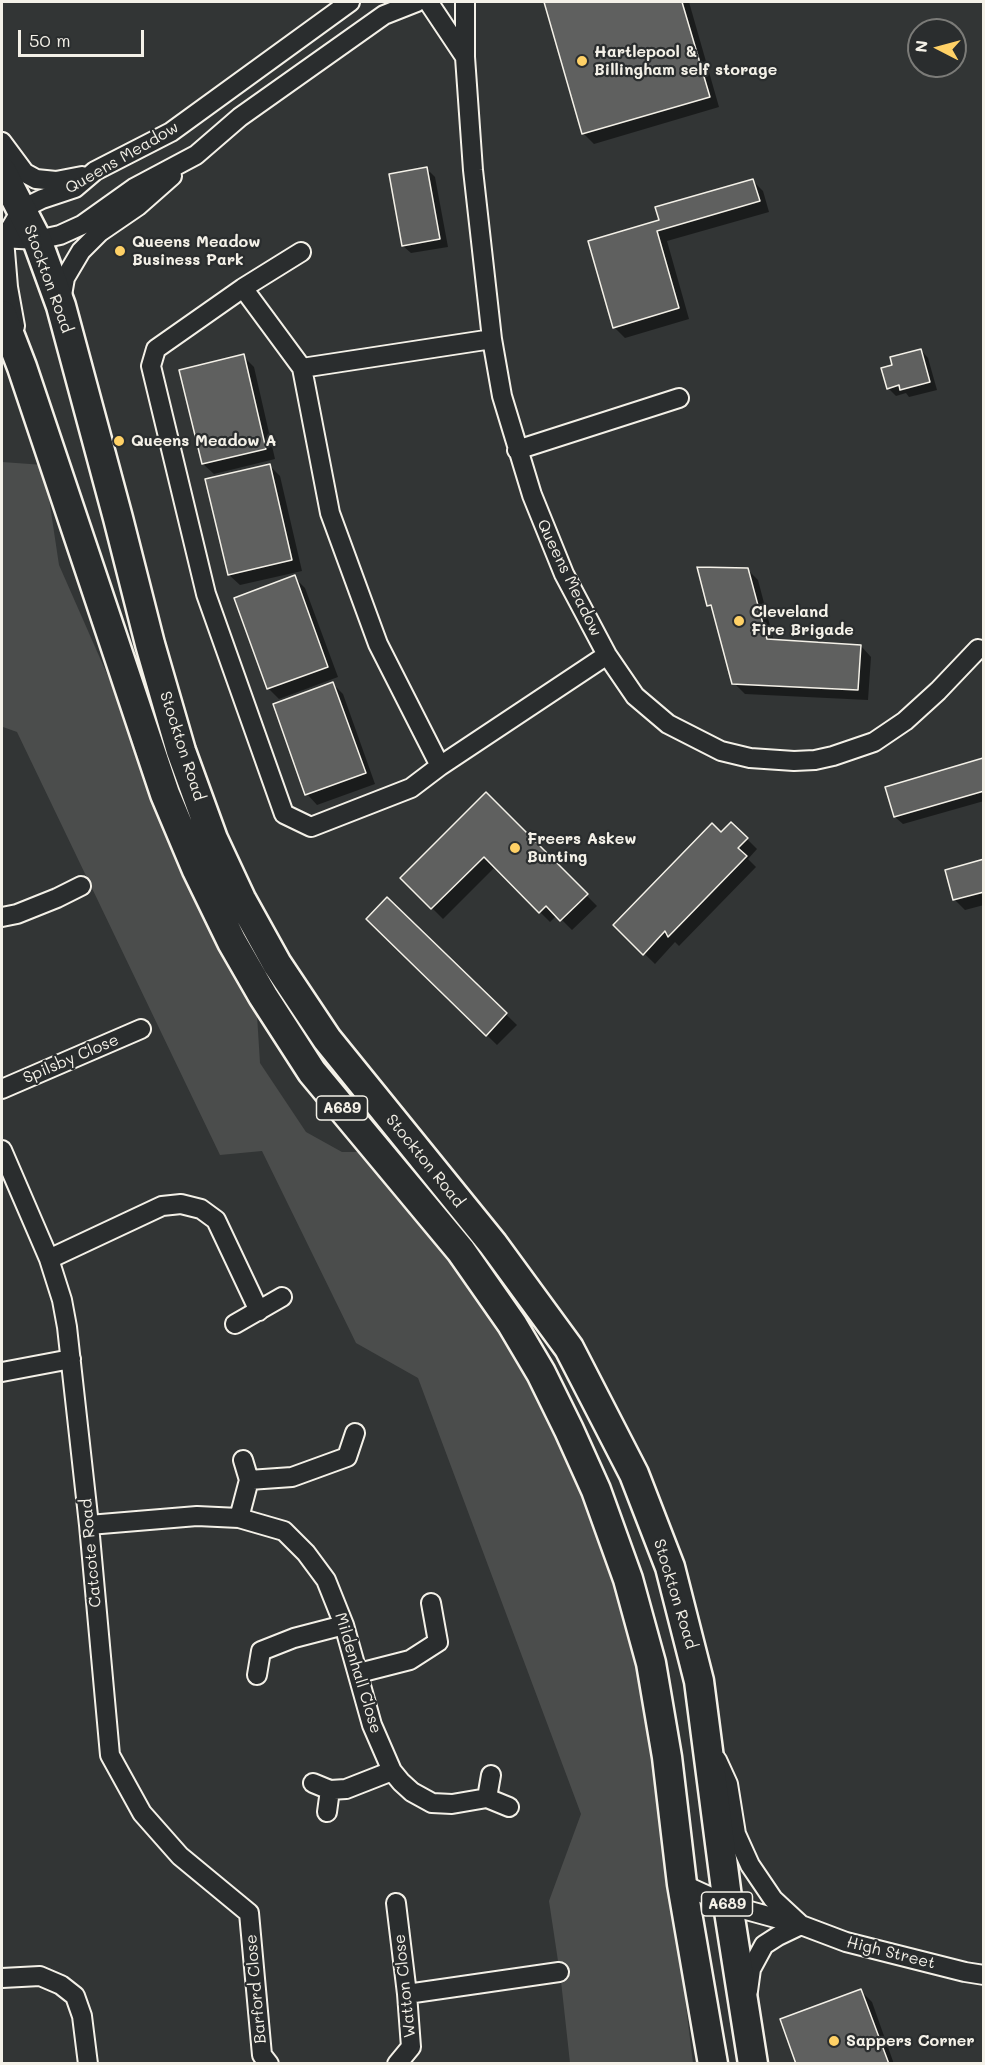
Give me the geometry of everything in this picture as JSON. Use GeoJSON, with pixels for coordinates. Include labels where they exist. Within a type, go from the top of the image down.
{"type":"FeatureCollection","features":[{"type":"Feature","properties":{"kind":"highway","name":"Stockton Road"},"geometry":{"type":"LineString","coordinates":[[2,172],[37,240],[61,306],[150,644],[181,751],[213,838],[241,899],[277,964],[327,1040],[493,1244],[569,1348],[634,1474],[670,1566],[699,1681],[728,1905],[753,2064]]}},
{"type":"Feature","properties":{"kind":"highway","name":"Stockton Road"},"geometry":{"type":"LineString","coordinates":[[2,315],[22,367],[165,794],[197,870],[232,942],[263,996],[312,1072],[461,1251],[512,1324],[541,1373],[570,1430],[596,1490],[628,1579],[651,1663],[667,1757],[682,1884],[713,2064]]}},
{"type":"Feature","properties":{"kind":"street","name":"Queens Meadow"},"geometry":{"type":"LineString","coordinates":[[22,209],[42,199],[75,188],[95,171],[171,132],[350,2]]}},
{"type":"Feature","properties":{"kind":"street","name":"Queens Meadow"},"geometry":{"type":"LineString","coordinates":[[61,306],[65,278],[81,251],[100,232],[138,206],[240,117],[384,15],[426,2],[465,57]]}},
{"type":"Feature","properties":{"kind":"street","name":"Queens Meadow"},"geometry":{"type":"LineString","coordinates":[[465,2],[465,57],[473,170],[492,339],[502,396],[517,450],[547,535],[607,655],[635,696],[668,724],[722,751],[750,758],[794,761],[833,756],[874,742],[905,722],[978,649]]}},
{"type":"Feature","properties":{"kind":"street"},"geometry":{"type":"LineString","coordinates":[[2,142],[25,173],[36,179],[56,181],[95,171]]}},
{"type":"Feature","properties":{"kind":"street","name":"Queens Meadow"},"geometry":{"type":"LineString","coordinates":[[3,238],[37,240],[60,235],[82,225],[134,188],[196,155]]}},
{"type":"Feature","properties":{"kind":"street"},"geometry":{"type":"LineString","coordinates":[[22,209],[3,238],[8,287],[22,367]]}},
{"type":"Feature","properties":{"kind":"street"},"geometry":{"type":"LineString","coordinates":[[300,252],[243,288],[156,349],[151,366],[206,594],[284,814],[311,827],[411,788],[440,766],[607,655]]}},
{"type":"Feature","properties":{"kind":"street"},"geometry":{"type":"LineString","coordinates":[[243,288],[302,368],[330,513],[378,644],[440,766]]}},
{"type":"Feature","properties":{"kind":"street"},"geometry":{"type":"LineString","coordinates":[[302,368],[492,339]]}},
{"type":"Feature","properties":{"kind":"street"},"geometry":{"type":"LineString","coordinates":[[517,450],[679,398]]}},
{"type":"Feature","properties":{"kind":"street"},"geometry":{"type":"LineString","coordinates":[[2,916],[17,914],[55,891],[81,886]]}},
{"type":"Feature","properties":{"kind":"street","name":"Spilsby Close"},"geometry":{"type":"LineString","coordinates":[[2,1089],[141,1029]]}},
{"type":"Feature","properties":{"kind":"street","name":"Catcote Road"},"geometry":{"type":"LineString","coordinates":[[2,1150],[49,1259],[62,1300],[71,1359],[89,1525],[110,1755],[142,1813],[149,1821],[180,1856],[249,1912]]}},
{"type":"Feature","properties":{"kind":"street"},"geometry":{"type":"LineString","coordinates":[[49,1259],[162,1206],[181,1204],[201,1209],[216,1220],[259,1311]]}},
{"type":"Feature","properties":{"kind":"street"},"geometry":{"type":"LineString","coordinates":[[235,1324],[282,1297]]}},
{"type":"Feature","properties":{"kind":"street"},"geometry":{"type":"LineString","coordinates":[[2,1372],[71,1359]]}},
{"type":"Feature","properties":{"kind":"street"},"geometry":{"type":"LineString","coordinates":[[249,1480],[292,1477],[354,1461],[355,1433]]}},
{"type":"Feature","properties":{"kind":"street"},"geometry":{"type":"LineString","coordinates":[[239,1518],[249,1480],[243,1460]]}},
{"type":"Feature","properties":{"kind":"street","name":"Mildenhall Close"},"geometry":{"type":"LineString","coordinates":[[89,1525],[197,1516],[239,1518],[284,1531],[306,1553],[326,1580],[344,1625],[372,1725],[392,1771],[412,1792],[432,1803],[452,1804],[487,1798]]}},
{"type":"Feature","properties":{"kind":"street"},"geometry":{"type":"LineString","coordinates":[[358,1673],[410,1660],[438,1642],[431,1603]]}},
{"type":"Feature","properties":{"kind":"street"},"geometry":{"type":"LineString","coordinates":[[257,1675],[256,1645],[344,1625]]}},
{"type":"Feature","properties":{"kind":"street","name":"High Street"},"geometry":{"type":"LineString","coordinates":[[708,1743],[728,1784],[736,1834],[750,1865],[773,1899],[801,1925]]}},
{"type":"Feature","properties":{"kind":"street"},"geometry":{"type":"LineString","coordinates":[[313,1783],[330,1790],[346,1789],[392,1771]]}},
{"type":"Feature","properties":{"kind":"street"},"geometry":{"type":"LineString","coordinates":[[491,1775],[487,1798],[509,1807]]}},
{"type":"Feature","properties":{"kind":"street"},"geometry":{"type":"LineString","coordinates":[[327,1812],[330,1790]]}},
{"type":"Feature","properties":{"kind":"street","name":"High Street"},"geometry":{"type":"LineString","coordinates":[[682,1884],[728,1905],[801,1925],[846,1942],[984,1975]]}},
{"type":"Feature","properties":{"kind":"street","name":"Watton Close"},"geometry":{"type":"LineString","coordinates":[[396,1903],[411,2047],[397,2064]]}},
{"type":"Feature","properties":{"kind":"street","name":"Barford Close"},"geometry":{"type":"LineString","coordinates":[[249,1912],[262,2055],[269,2064]]}},
{"type":"Feature","properties":{"kind":"street"},"geometry":{"type":"LineString","coordinates":[[744,2012],[751,1969],[764,1945],[801,1925]]}},
{"type":"Feature","properties":{"kind":"street"},"geometry":{"type":"LineString","coordinates":[[407,1994],[559,1972]]}},
{"type":"Feature","properties":{"kind":"street"},"geometry":{"type":"LineString","coordinates":[[2,1978],[40,1976],[62,1985],[75,1996],[82,2016],[88,2064]]}},
{"type":"Feature","properties":{"kind":"shaded area"},"geometry":{"type":"Polygon","coordinates":[[[2,462],[44,465],[59,565],[257,1015],[260,1063],[306,1132],[342,1152],[368,1152],[471,1286],[542,1396],[594,1512],[648,1698],[693,2063],[570,2063],[549,1901],[581,1814],[418,1378],[356,1343],[262,1151],[220,1155],[17,732],[3,727],[2,462]]]}},
{"type":"Feature","properties":{"kind":"building"},"geometry":{"type":"Polygon","coordinates":[[[544,2],[682,2],[710,97],[582,134],[544,2]]]}},
{"type":"Feature","properties":{"kind":"building"},"geometry":{"type":"Polygon","coordinates":[[[427,167],[440,239],[402,246],[389,174],[427,167]]]}},
{"type":"Feature","properties":{"kind":"building"},"geometry":{"type":"Polygon","coordinates":[[[753,179],[760,201],[657,231],[679,308],[613,328],[588,241],[659,220],[655,207],[753,179]]]}},
{"type":"Feature","properties":{"kind":"building"},"geometry":{"type":"Polygon","coordinates":[[[921,349],[930,382],[900,390],[899,385],[887,389],[881,368],[892,365],[890,357],[921,349]]]}},
{"type":"Feature","properties":{"kind":"building"},"geometry":{"type":"Polygon","coordinates":[[[244,354],[266,449],[202,464],[179,370],[244,354]]]}},
{"type":"Feature","properties":{"kind":"building"},"geometry":{"type":"Polygon","coordinates":[[[270,464],[292,560],[228,575],[205,479],[270,464]]]}},
{"type":"Feature","properties":{"kind":"building","name":"Cleveland Fire Brigade"},"geometry":{"type":"Polygon","coordinates":[[[697,567],[748,568],[767,639],[861,645],[858,690],[732,684],[711,605],[707,606],[697,567]]]}},
{"type":"Feature","properties":{"kind":"building"},"geometry":{"type":"Polygon","coordinates":[[[295,575],[328,667],[267,689],[234,598],[295,575]]]}},
{"type":"Feature","properties":{"kind":"building"},"geometry":{"type":"Polygon","coordinates":[[[333,682],[366,773],[305,795],[273,704],[333,682]]]}},
{"type":"Feature","properties":{"kind":"building"},"geometry":{"type":"Polygon","coordinates":[[[983,758],[984,791],[894,817],[885,787],[983,758]]]}},
{"type":"Feature","properties":{"kind":"building"},"geometry":{"type":"Polygon","coordinates":[[[486,792],[588,894],[560,921],[546,906],[539,913],[484,857],[431,909],[400,878],[486,792]]]}},
{"type":"Feature","properties":{"kind":"building"},"geometry":{"type":"Polygon","coordinates":[[[731,822],[748,838],[738,848],[747,856],[668,937],[665,931],[643,955],[613,925],[712,823],[721,832],[731,822]]]}},
{"type":"Feature","properties":{"kind":"building"},"geometry":{"type":"Polygon","coordinates":[[[984,859],[984,892],[953,900],[945,870],[984,859]]]}},
{"type":"Feature","properties":{"kind":"building"},"geometry":{"type":"Polygon","coordinates":[[[387,897],[507,1013],[486,1036],[366,919],[387,897]]]}},
{"type":"Feature","properties":{"kind":"building","name":"Sappers Corner"},"geometry":{"type":"Polygon","coordinates":[[[861,1989],[889,2064],[796,2064],[780,2019],[861,1989]]]}},
{"type":"Feature","properties":{"kind":"place","name":"Hartlepool & Billingham self storage"},"geometry":{"type":"Point","coordinates":[582,61]}},
{"type":"Feature","properties":{"kind":"place","name":"Queens Meadow Business Park"},"geometry":{"type":"Point","coordinates":[120,251]}},
{"type":"Feature","properties":{"kind":"place","name":"Queens Meadow A"},"geometry":{"type":"Point","coordinates":[119,441]}},
{"type":"Feature","properties":{"kind":"place","name":"Cleveland Fire Brigade"},"geometry":{"type":"Point","coordinates":[739,621]}},
{"type":"Feature","properties":{"kind":"place","name":"Freers Askew Bunting"},"geometry":{"type":"Point","coordinates":[515,848]}},
{"type":"Feature","properties":{"kind":"place","name":"Sappers Corner"},"geometry":{"type":"Point","coordinates":[834,2041]}}]}
